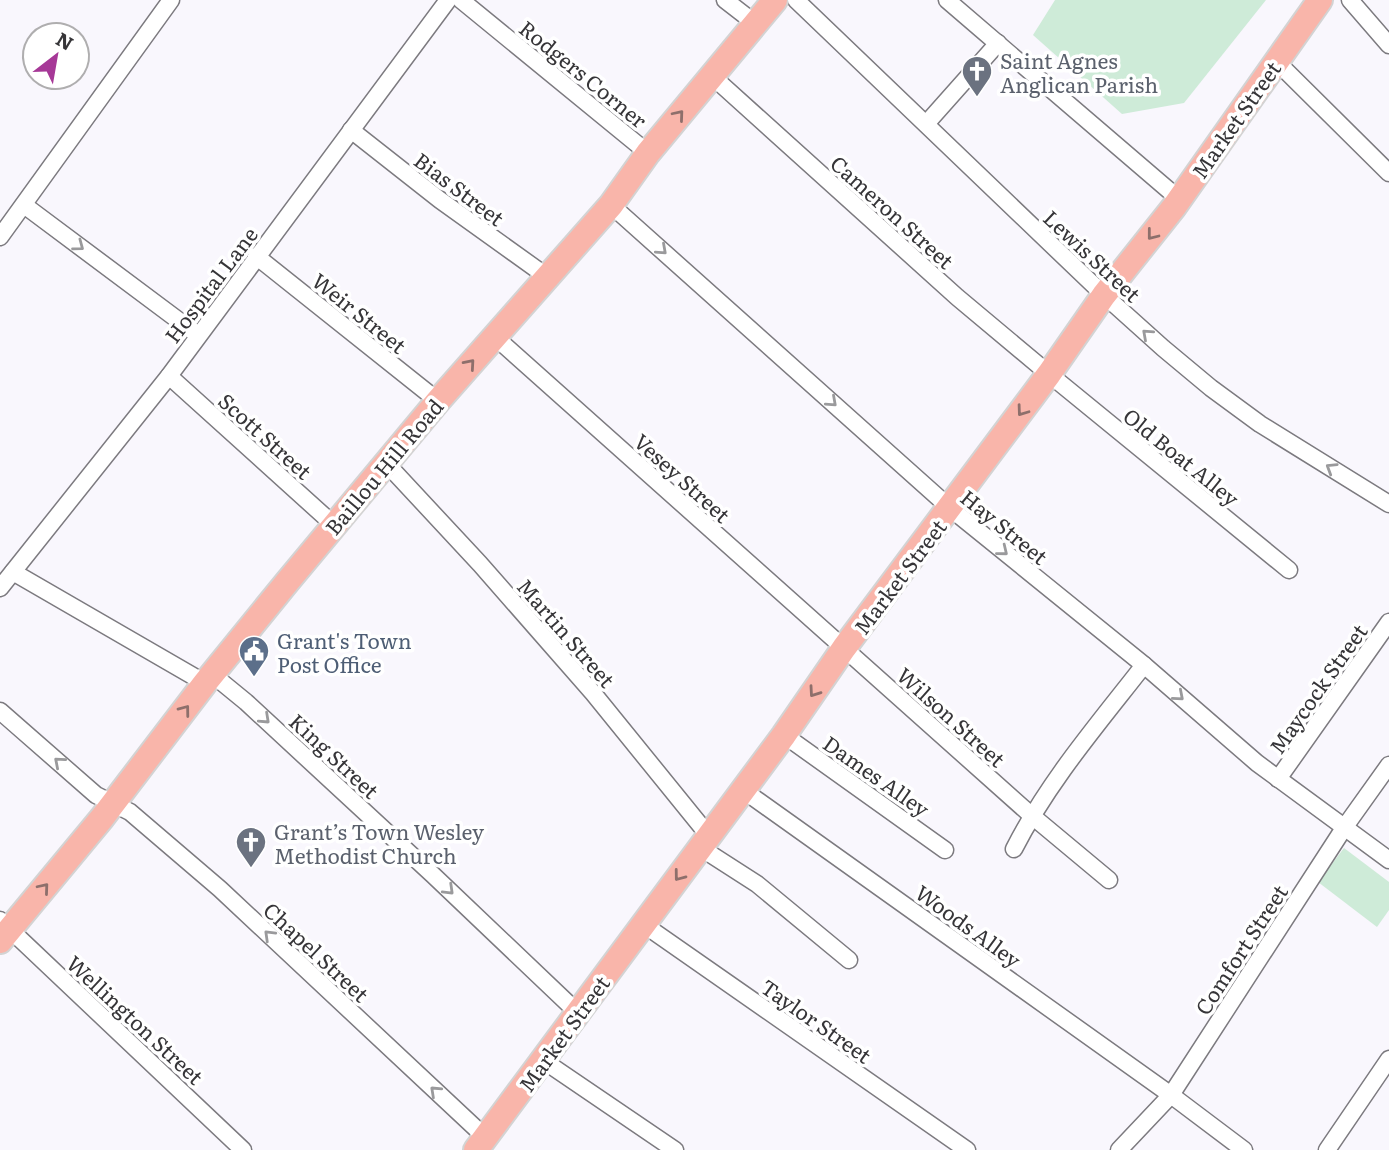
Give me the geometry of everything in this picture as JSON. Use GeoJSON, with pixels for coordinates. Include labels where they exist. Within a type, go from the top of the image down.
{"type":"FeatureCollection","features":[{"type":"Feature","properties":{"kind":"main road","name":"Baillou Hill Road"},"geometry":{"type":"LineString","coordinates":[[3,930],[113,803],[334,525],[545,276],[611,205],[648,153],[775,0]]}},
{"type":"Feature","properties":{"kind":"main road","name":"Market Street"},"geometry":{"type":"LineString","coordinates":[[480,1143],[544,1061],[784,735],[844,648],[1049,374],[1104,295],[1180,199],[1320,0]]}},
{"type":"Feature","properties":{"kind":"street"},"geometry":{"type":"LineString","coordinates":[[0,237],[171,0]]}},
{"type":"Feature","properties":{"kind":"street","name":"Hospital Lane"},"geometry":{"type":"LineString","coordinates":[[0,588],[169,376],[448,0]]}},
{"type":"Feature","properties":{"kind":"street","name":"Rodgers Corner"},"geometry":{"type":"LineString","coordinates":[[461,0],[648,153]]}},
{"type":"Feature","properties":{"kind":"street"},"geometry":{"type":"LineString","coordinates":[[725,0],[755,24]]}},
{"type":"Feature","properties":{"kind":"street","name":"Lewis Street"},"geometry":{"type":"LineString","coordinates":[[796,0],[1104,295],[1163,348],[1260,424],[1388,501]]}},
{"type":"Feature","properties":{"kind":"street"},"geometry":{"type":"LineString","coordinates":[[947,0],[1180,199]]}},
{"type":"Feature","properties":{"kind":"street"},"geometry":{"type":"LineString","coordinates":[[1350,0],[1389,45]]}},
{"type":"Feature","properties":{"kind":"street"},"geometry":{"type":"LineString","coordinates":[[926,124],[998,43]]}},
{"type":"Feature","properties":{"kind":"street"},"geometry":{"type":"LineString","coordinates":[[1276,61],[1389,173]]}},
{"type":"Feature","properties":{"kind":"street","name":"Cameron Street"},"geometry":{"type":"LineString","coordinates":[[712,76],[947,288],[1049,374]]}},
{"type":"Feature","properties":{"kind":"street","name":"Bias Street"},"geometry":{"type":"LineString","coordinates":[[351,130],[440,200],[545,276]]}},
{"type":"Feature","properties":{"kind":"street"},"geometry":{"type":"LineString","coordinates":[[24,205],[198,335]]}},
{"type":"Feature","properties":{"kind":"street","name":"Hay Street"},"geometry":{"type":"LineString","coordinates":[[611,205],[950,508],[1144,665],[1278,779],[1389,860]]}},
{"type":"Feature","properties":{"kind":"street","name":"Weir Street"},"geometry":{"type":"LineString","coordinates":[[256,256],[438,401]]}},
{"type":"Feature","properties":{"kind":"street","name":"Vesey Street"},"geometry":{"type":"LineString","coordinates":[[494,336],[844,648]]}},
{"type":"Feature","properties":{"kind":"street","name":"Old Boat Alley"},"geometry":{"type":"LineString","coordinates":[[1049,374],[1289,570]]}},
{"type":"Feature","properties":{"kind":"street","name":"Scott Street"},"geometry":{"type":"LineString","coordinates":[[169,376],[334,525]]}},
{"type":"Feature","properties":{"kind":"street","name":"Martin Street"},"geometry":{"type":"LineString","coordinates":[[386,463],[480,564],[593,693],[705,842],[849,960]]}},
{"type":"Feature","properties":{"kind":"street","name":"King Street"},"geometry":{"type":"LineString","coordinates":[[13,572],[246,702],[578,1013]]}},
{"type":"Feature","properties":{"kind":"street","name":"Maycock Street"},"geometry":{"type":"LineString","coordinates":[[1278,779],[1389,622]]}},
{"type":"Feature","properties":{"kind":"street","name":"Wilson Street"},"geometry":{"type":"LineString","coordinates":[[844,648],[1031,815],[1109,880]]}},
{"type":"Feature","properties":{"kind":"street"},"geometry":{"type":"LineString","coordinates":[[1014,849],[1031,815],[1144,665]]}},
{"type":"Feature","properties":{"kind":"street","name":"Chapel Street"},"geometry":{"type":"LineString","coordinates":[[0,711],[96,795],[130,813],[220,888],[480,1143]]}},
{"type":"Feature","properties":{"kind":"street","name":"Dames Alley"},"geometry":{"type":"LineString","coordinates":[[784,735],[945,850]]}},
{"type":"Feature","properties":{"kind":"street","name":"Comfort Street"},"geometry":{"type":"LineString","coordinates":[[1119,1150],[1171,1095],[1344,828],[1389,765]]}},
{"type":"Feature","properties":{"kind":"street","name":"Woods Alley"},"geometry":{"type":"LineString","coordinates":[[743,790],[1244,1150]]}},
{"type":"Feature","properties":{"kind":"street","name":"Taylor Street"},"geometry":{"type":"LineString","coordinates":[[643,924],[967,1150]]}},
{"type":"Feature","properties":{"kind":"street","name":"Wellington Street"},"geometry":{"type":"LineString","coordinates":[[3,930],[243,1150]]}},
{"type":"Feature","properties":{"kind":"street"},"geometry":{"type":"LineString","coordinates":[[1327,1150],[1389,1059]]}},
{"type":"Feature","properties":{"kind":"street"},"geometry":{"type":"LineString","coordinates":[[544,1061],[675,1150]]}},
{"type":"Feature","properties":{"kind":"green space"},"geometry":{"type":"Polygon","coordinates":[[[1055,0],[1266,0],[1184,103],[1122,114],[1033,35],[1055,0]]]}},
{"type":"Feature","properties":{"kind":"green space"},"geometry":{"type":"Polygon","coordinates":[[[1344,848],[1389,882],[1389,910],[1377,927],[1318,882],[1344,848]]]}},
{"type":"Feature","properties":{"kind":"place","name":"Saint Agnes Anglican Parish"},"geometry":{"type":"Point","coordinates":[977,98]}},
{"type":"Feature","properties":{"kind":"place","name":"Grant's Town Post Office"},"geometry":{"type":"Point","coordinates":[254,678]}},
{"type":"Feature","properties":{"kind":"place","name":"Grant’s Town Wesley Methodist Church"},"geometry":{"type":"Point","coordinates":[251,869]}}]}
